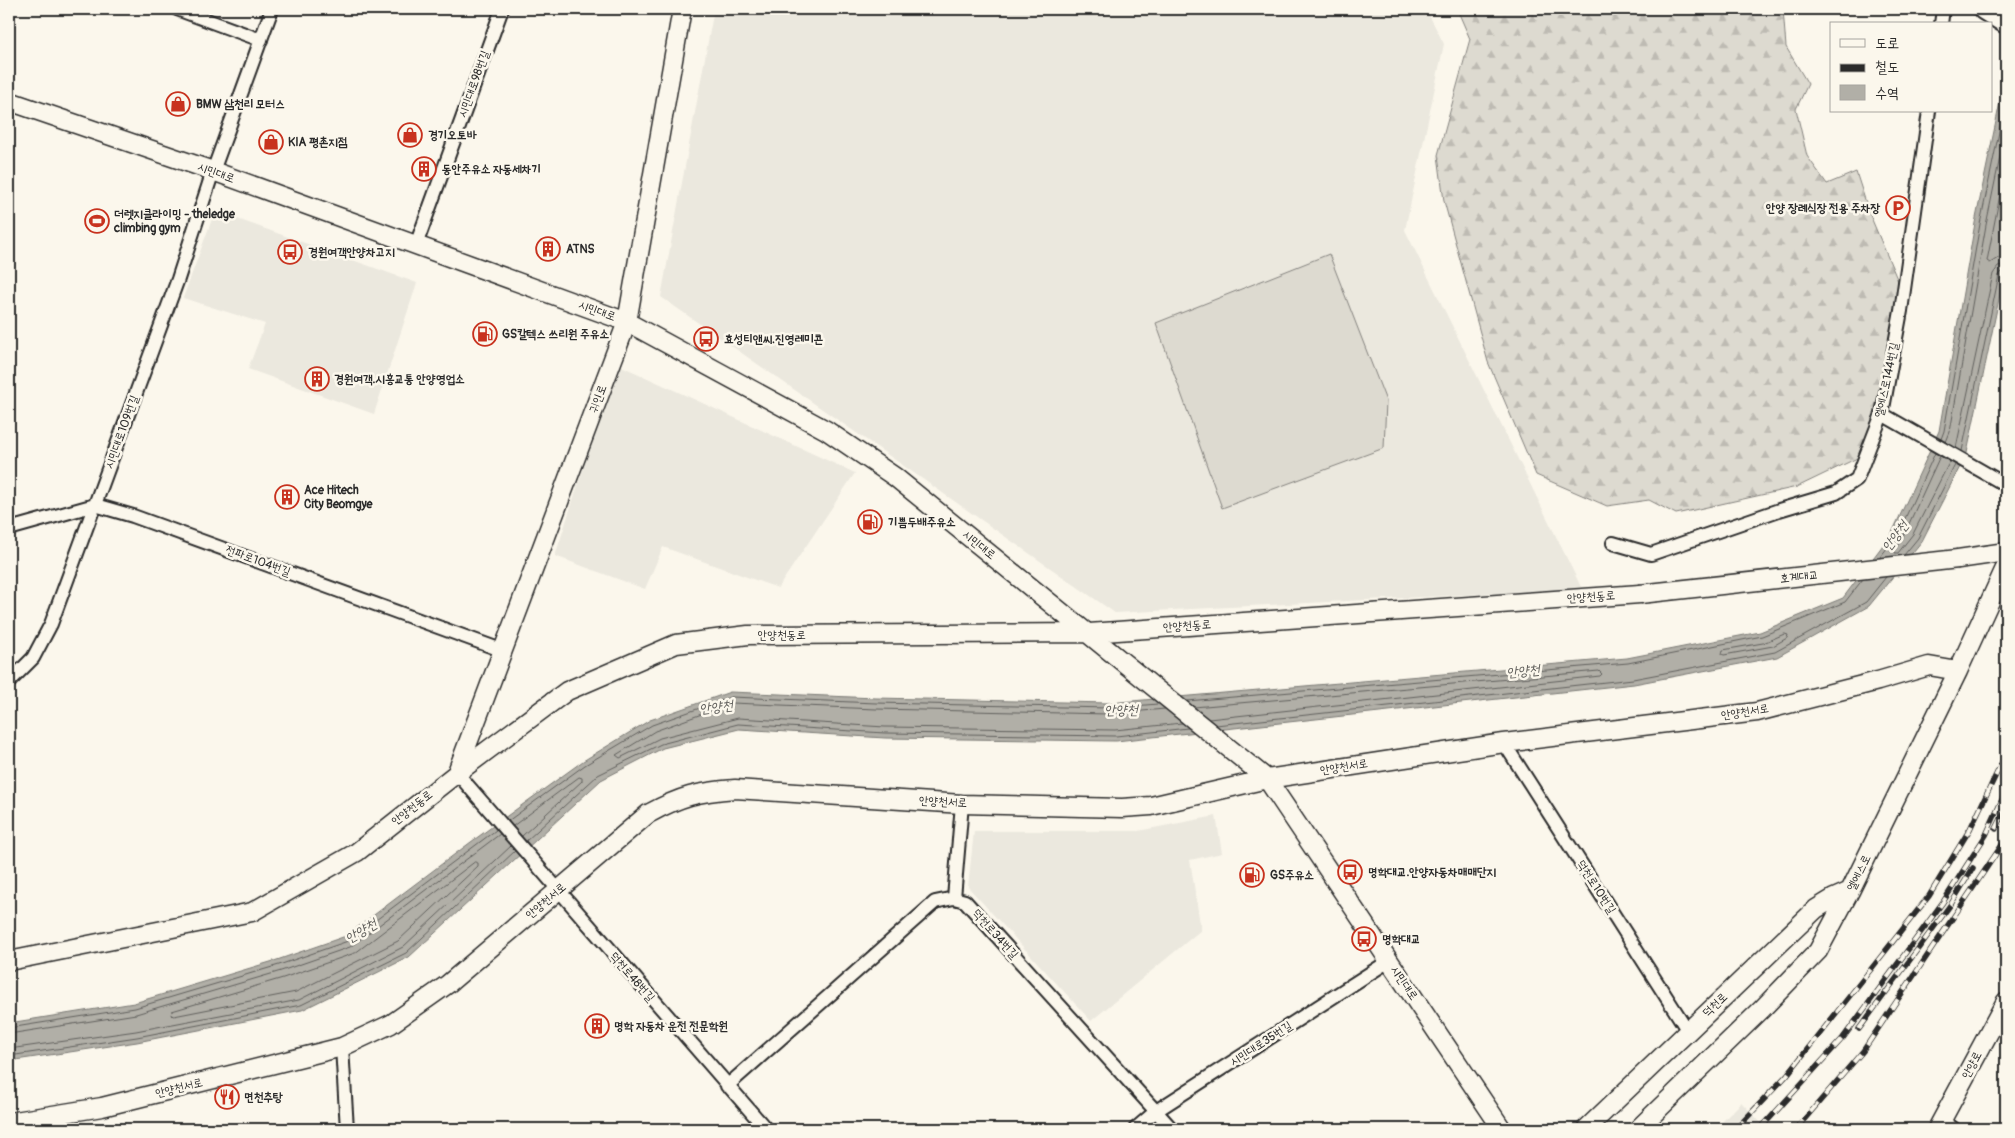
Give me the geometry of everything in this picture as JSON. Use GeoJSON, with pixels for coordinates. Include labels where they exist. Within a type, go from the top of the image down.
{"type":"FeatureCollection","features":[{"type":"Feature","properties":{"kind":"highway"},"geometry":{"type":"LineString","coordinates":[[1985,9],[2006,22]]}},
{"type":"Feature","properties":{"kind":"street"},"geometry":{"type":"LineString","coordinates":[[177,9],[261,40]]}},
{"type":"Feature","properties":{"kind":"street","name":"시민대로109번길"},"geometry":{"type":"LineString","coordinates":[[9,682],[33,658],[52,624],[178,279],[213,171],[272,9]]}},
{"type":"Feature","properties":{"kind":"street","name":"시민대로98번길"},"geometry":{"type":"LineString","coordinates":[[416,245],[502,9]]}},
{"type":"Feature","properties":{"kind":"street","name":"귀인로"},"geometry":{"type":"LineString","coordinates":[[457,773],[627,322],[682,9]]}},
{"type":"Feature","properties":{"kind":"street"},"geometry":{"type":"LineString","coordinates":[[1941,22],[1943,9]]}},
{"type":"Feature","properties":{"kind":"street","name":"시민대로"},"geometry":{"type":"LineString","coordinates":[[9,101],[213,171],[627,322],[826,430],[895,477],[1267,779],[1502,1129]]}},
{"type":"Feature","properties":{"kind":"street","name":"엘에스로144번길"},"geometry":{"type":"LineString","coordinates":[[1613,543],[1651,554],[1779,510],[1836,493],[1857,479],[1882,414],[1901,311],[1929,112]]}},
{"type":"Feature","properties":{"kind":"street"},"geometry":{"type":"LineString","coordinates":[[1882,414],[2006,485]]}},
{"type":"Feature","properties":{"kind":"street"},"geometry":{"type":"LineString","coordinates":[[9,528],[95,505]]}},
{"type":"Feature","properties":{"kind":"street","name":"전파로104번길"},"geometry":{"type":"LineString","coordinates":[[95,505],[142,519],[504,651]]}},
{"type":"Feature","properties":{"kind":"street","name":"호계대교"},"geometry":{"type":"LineString","coordinates":[[1640,594],[1958,560],[2006,552]]}},
{"type":"Feature","properties":{"kind":"street","name":"엘에스로"},"geometry":{"type":"LineString","coordinates":[[1638,1129],[1762,1010],[1818,950],[1850,891],[1958,671],[2006,566]]}},
{"type":"Feature","properties":{"kind":"street","name":"안양천동로"},"geometry":{"type":"LineString","coordinates":[[9,962],[252,912],[357,852],[457,773],[567,691],[676,644],[748,635],[1090,634],[1640,594]]}},
{"type":"Feature","properties":{"kind":"street","name":"안양천서로"},"geometry":{"type":"LineString","coordinates":[[9,1122],[102,1107],[342,1047],[391,1024],[448,984],[553,885],[648,814],[672,801],[702,792],[735,790],[962,804],[1122,808],[1151,806],[1267,779],[1504,743],[1757,712],[1929,666],[1958,671]]}},
{"type":"Feature","properties":{"kind":"street","name":"덕천로10번길"},"geometry":{"type":"LineString","coordinates":[[1504,743],[1688,1031]]}},
{"type":"Feature","properties":{"kind":"street","name":"덕천로48번길"},"geometry":{"type":"LineString","coordinates":[[457,773],[766,1129]]}},
{"type":"Feature","properties":{"kind":"street"},"geometry":{"type":"LineString","coordinates":[[727,1086],[936,902],[954,898],[962,804]]}},
{"type":"Feature","properties":{"kind":"street","name":"덕천로"},"geometry":{"type":"LineString","coordinates":[[1586,1129],[1816,909],[1850,891]]}},
{"type":"Feature","properties":{"kind":"street","name":"덕천로34번길"},"geometry":{"type":"LineString","coordinates":[[954,898],[965,901],[1172,1129]]}},
{"type":"Feature","properties":{"kind":"street","name":"시민대로35번길"},"geometry":{"type":"LineString","coordinates":[[1135,1129],[1156,1111],[1389,961]]}},
{"type":"Feature","properties":{"kind":"street","name":"안양로"},"geometry":{"type":"LineString","coordinates":[[1945,1126],[2006,1001]]}},
{"type":"Feature","properties":{"kind":"street"},"geometry":{"type":"LineString","coordinates":[[342,1047],[347,1129]]}},
{"type":"Feature","properties":{"kind":"shaded area"},"geometry":{"type":"Polygon","coordinates":[[[714,9],[1426,9],[1444,44],[1405,230],[1582,589],[1115,613],[661,297],[714,9]]]}},
{"type":"Feature","properties":{"kind":"shaded area"},"geometry":{"type":"Polygon","coordinates":[[[215,211],[417,283],[374,414],[248,369],[265,324],[183,298],[215,211]]]}},
{"type":"Feature","properties":{"kind":"shaded area"},"geometry":{"type":"Polygon","coordinates":[[[617,364],[855,473],[778,588],[663,547],[645,589],[555,556],[617,364]]]}},
{"type":"Feature","properties":{"kind":"shaded area"},"geometry":{"type":"Polygon","coordinates":[[[1216,816],[1222,853],[1190,860],[1201,930],[1091,1021],[968,887],[974,831],[1138,831],[1216,816]]]}},
{"type":"Feature","properties":{"kind":"shaded area"},"geometry":{"type":"Polygon","coordinates":[[[1741,1103],[1767,1129],[1715,1129],[1741,1103]]]}},
{"type":"Feature","properties":{"kind":"green space"},"geometry":{"type":"Polygon","coordinates":[[[1457,9],[1783,9],[1786,47],[1808,84],[1796,109],[1807,156],[1827,184],[1856,172],[1870,215],[1903,293],[1876,449],[1797,487],[1676,514],[1649,500],[1607,506],[1536,475],[1488,362],[1444,201],[1438,155],[1470,39],[1457,9]]]}},
{"type":"Feature","properties":{"kind":"green space"},"geometry":{"type":"Polygon","coordinates":[[[1329,254],[1386,401],[1384,448],[1222,508],[1156,323],[1329,254]]]}},
{"type":"Feature","properties":{"kind":"water","name":"안양천"},"geometry":{"type":"Polygon","coordinates":[[[2006,73],[2006,265],[1967,453],[1922,541],[1869,606],[1777,657],[1634,684],[1116,741],[885,738],[739,729],[663,748],[601,780],[409,957],[302,1010],[137,1042],[9,1061],[9,1023],[134,1003],[277,960],[346,936],[583,761],[650,720],[730,692],[876,698],[1109,703],[1627,658],[1760,632],[1843,598],[1892,533],[1939,431],[1975,223],[2006,73]]]}},
{"type":"Feature","properties":{"kind":"railway"},"geometry":{"type":"LineString","coordinates":[[1736,1129],[1787,1075],[1929,896],[1970,829],[2006,754]]}},
{"type":"Feature","properties":{"kind":"railway"},"geometry":{"type":"LineString","coordinates":[[1760,1129],[1843,1038],[1943,902],[1986,835],[2006,791]]}},
{"type":"Feature","properties":{"kind":"railway"},"geometry":{"type":"LineString","coordinates":[[1996,829],[2006,809]]}},
{"type":"Feature","properties":{"kind":"railway"},"geometry":{"type":"LineString","coordinates":[[1796,1129],[1863,1051],[2006,839]]}},
{"type":"Feature","properties":{"kind":"railway"},"geometry":{"type":"LineString","coordinates":[[1859,1029],[1951,904],[1973,868]]}},
{"type":"Feature","properties":{"kind":"place","name":"BMW 삼천리 모터스"},"geometry":{"type":"Point","coordinates":[178,104]}},
{"type":"Feature","properties":{"kind":"place","name":"경기오토바"},"geometry":{"type":"Point","coordinates":[410,135]}},
{"type":"Feature","properties":{"kind":"place","name":"KIA 평촌지점"},"geometry":{"type":"Point","coordinates":[271,142]}},
{"type":"Feature","properties":{"kind":"place","name":"동안주유소 자동세차기"},"geometry":{"type":"Point","coordinates":[424,169]}},
{"type":"Feature","properties":{"kind":"place","name":"안양 장례식장 전용 주차장"},"geometry":{"type":"Point","coordinates":[1898,208]}},
{"type":"Feature","properties":{"kind":"place","name":"더렛지클라이밍 - theledge climbing gym"},"geometry":{"type":"Point","coordinates":[97,221]}},
{"type":"Feature","properties":{"kind":"place","name":"ATNS"},"geometry":{"type":"Point","coordinates":[548,249]}},
{"type":"Feature","properties":{"kind":"place","name":"경원여객안양차고지"},"geometry":{"type":"Point","coordinates":[290,252]}},
{"type":"Feature","properties":{"kind":"place","name":"GS칼텍스 쓰리원 주유소"},"geometry":{"type":"Point","coordinates":[485,334]}},
{"type":"Feature","properties":{"kind":"place","name":"효성티앤씨.진영레미콘"},"geometry":{"type":"Point","coordinates":[706,339]}},
{"type":"Feature","properties":{"kind":"place","name":"경원여객.시흥교통 안양영업소"},"geometry":{"type":"Point","coordinates":[317,379]}},
{"type":"Feature","properties":{"kind":"place","name":"Ace Hitech City Beomgye"},"geometry":{"type":"Point","coordinates":[287,497]}},
{"type":"Feature","properties":{"kind":"place","name":"기쁨두배주유소"},"geometry":{"type":"Point","coordinates":[870,522]}},
{"type":"Feature","properties":{"kind":"place","name":"명학대교.안양자동차매매단지"},"geometry":{"type":"Point","coordinates":[1350,872]}},
{"type":"Feature","properties":{"kind":"place","name":"GS주유소"},"geometry":{"type":"Point","coordinates":[1252,875]}},
{"type":"Feature","properties":{"kind":"place","name":"명학대교"},"geometry":{"type":"Point","coordinates":[1364,939]}},
{"type":"Feature","properties":{"kind":"place","name":"명학 자동차 운전 전문학원"},"geometry":{"type":"Point","coordinates":[597,1026]}},
{"type":"Feature","properties":{"kind":"place","name":"면천추탕"},"geometry":{"type":"Point","coordinates":[227,1097]}}]}
